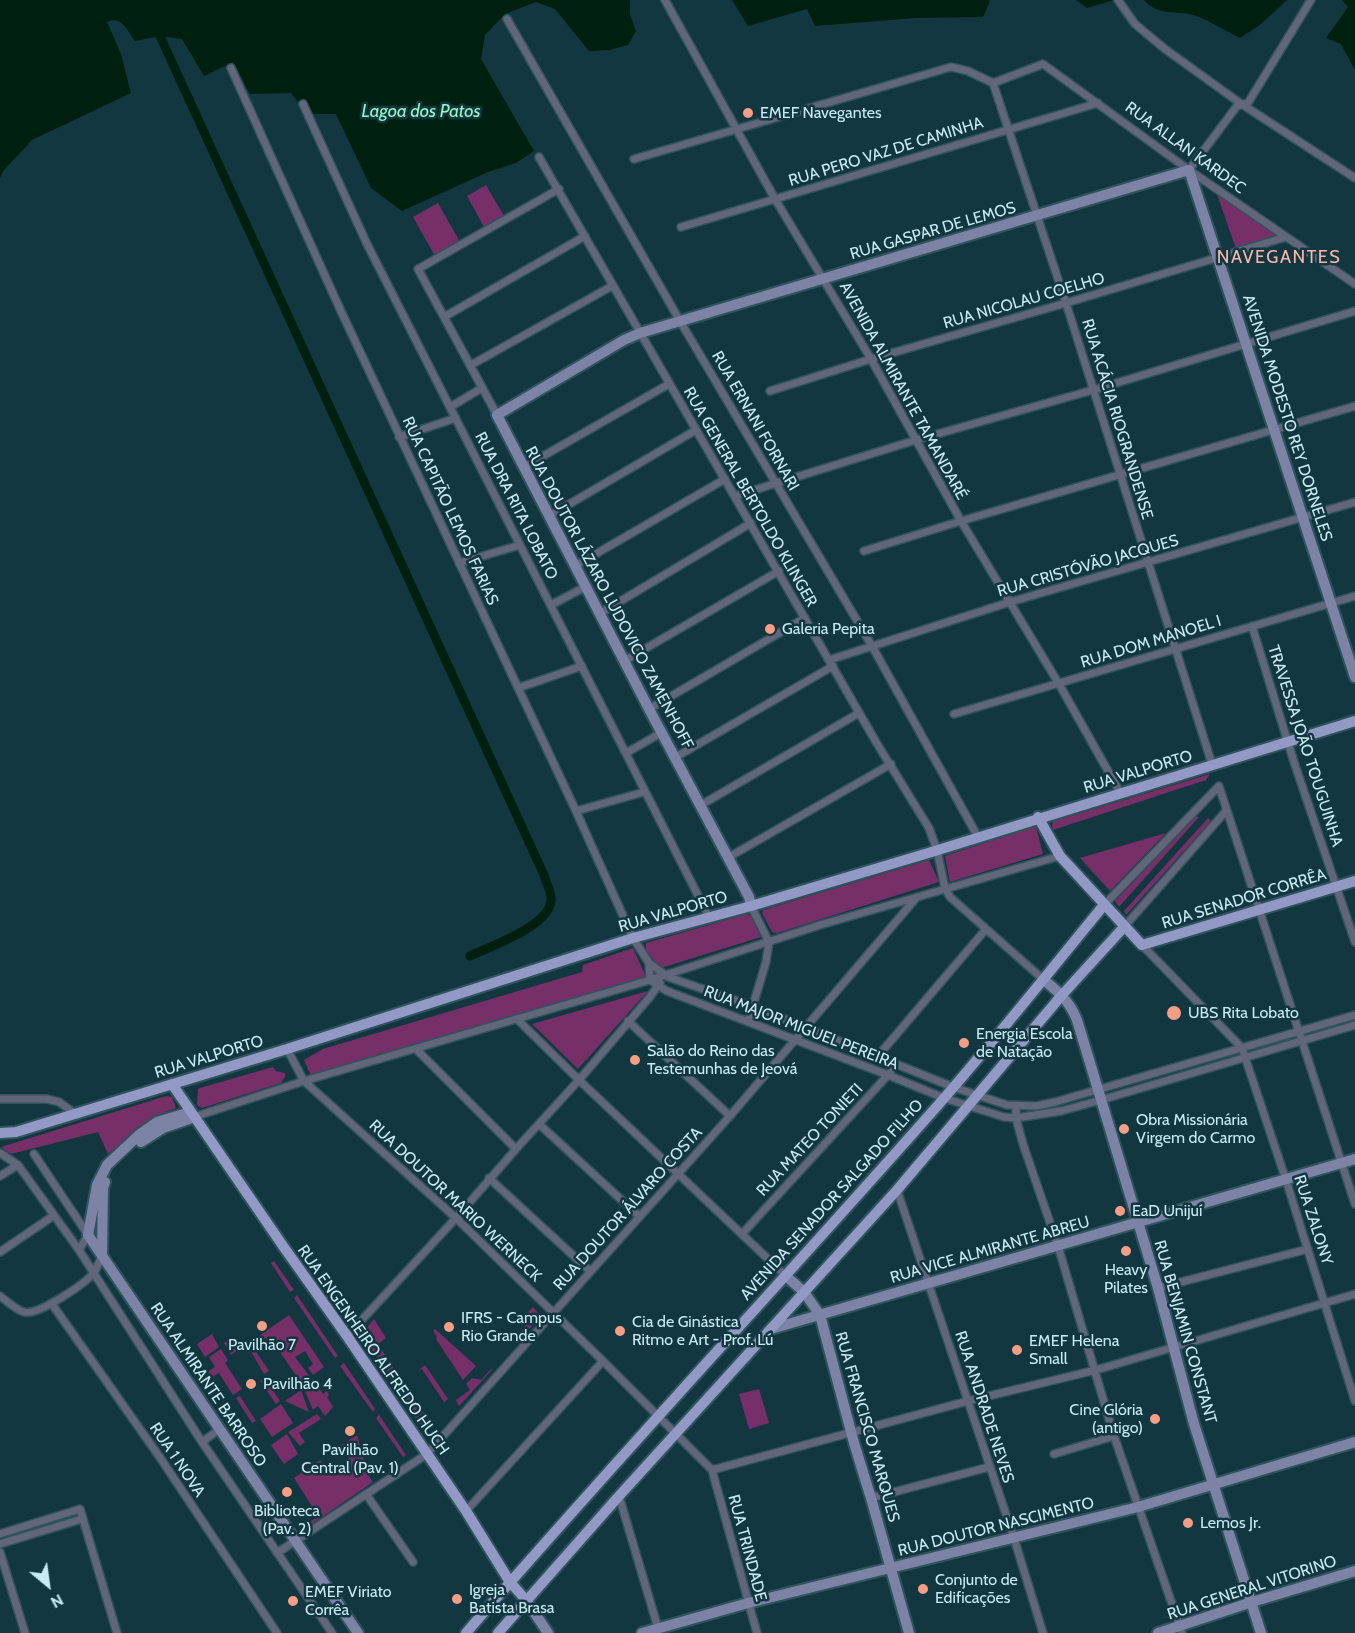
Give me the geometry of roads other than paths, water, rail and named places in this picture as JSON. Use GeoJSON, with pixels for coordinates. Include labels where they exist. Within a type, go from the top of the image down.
{"type":"FeatureCollection","features":[{"type":"Feature","properties":{"kind":"main road","name":"RUA VALPORTO"},"geometry":{"type":"LineString","coordinates":[[0,1134],[16,1132],[287,1050],[633,938],[751,906],[1355,721]]}},
{"type":"Feature","properties":{"kind":"main road"},"geometry":{"type":"LineString","coordinates":[[1038,817],[1060,856],[1142,945]]}},
{"type":"Feature","properties":{"kind":"main road","name":"RUA SENADOR CORRÊA"},"geometry":{"type":"LineString","coordinates":[[1142,945],[1355,881]]}},
{"type":"Feature","properties":{"kind":"main road","name":"AVENIDA SENADOR SALGADO FILHO"},"geometry":{"type":"LineString","coordinates":[[466,1633],[657,1415],[786,1276],[944,1098],[1104,905]]}},
{"type":"Feature","properties":{"kind":"main road"},"geometry":{"type":"LineString","coordinates":[[498,1633],[897,1190],[1062,995],[1124,927]]}},
{"type":"Feature","properties":{"kind":"main road","name":"RUA ENGENHEIRO ALFREDO HUCH"},"geometry":{"type":"LineString","coordinates":[[172,1084],[466,1511],[510,1582],[526,1600]]}},
{"type":"Feature","properties":{"kind":"street","name":"AVENIDA ALMIRANTE TAMANDARÉ"},"geometry":{"type":"LineString","coordinates":[[665,0],[775,199],[824,278],[960,521],[1059,684],[1121,794]]}},
{"type":"Feature","properties":{"kind":"street"},"geometry":{"type":"LineString","coordinates":[[1118,0],[1135,24],[1165,49],[1243,105],[1355,178]]}},
{"type":"Feature","properties":{"kind":"street"},"geometry":{"type":"LineString","coordinates":[[1189,170],[1238,106],[1248,103],[1311,0]]}},
{"type":"Feature","properties":{"kind":"street","name":"RUA ERNANI FORNARI"},"geometry":{"type":"LineString","coordinates":[[507,19],[680,321],[872,646],[978,837]]}},
{"type":"Feature","properties":{"kind":"street","name":"RUA ALLAN KARDEC"},"geometry":{"type":"LineString","coordinates":[[993,83],[1043,64],[1189,170],[1355,284]]}},
{"type":"Feature","properties":{"kind":"street"},"geometry":{"type":"LineString","coordinates":[[634,159],[951,67],[968,71],[993,83]]}},
{"type":"Feature","properties":{"kind":"street","name":"RUA CAPITÃO LEMOS FARIAS"},"geometry":{"type":"LineString","coordinates":[[231,68],[399,437],[576,811],[633,938],[649,963],[663,975]]}},
{"type":"Feature","properties":{"kind":"street","name":"RUA ACÁCIA RIOGRANDENSE"},"geometry":{"type":"LineString","coordinates":[[993,83],[1066,303],[1212,764]]}},
{"type":"Feature","properties":{"kind":"street","name":"RUA PERO VAZ DE CAMINHA"},"geometry":{"type":"LineString","coordinates":[[681,227],[1098,103]]}},
{"type":"Feature","properties":{"kind":"street","name":"RUA DRA RITA LOBATO"},"geometry":{"type":"LineString","coordinates":[[303,104],[367,244],[709,917]]}},
{"type":"Feature","properties":{"kind":"street","name":"RUA GENERAL BERTOLDO KLINGER"},"geometry":{"type":"LineString","coordinates":[[539,157],[859,713],[928,828],[937,850]]}},
{"type":"Feature","properties":{"kind":"street","name":"RUA GASPAR DE LEMOS"},"geometry":{"type":"LineString","coordinates":[[496,415],[624,340],[640,333],[1189,170]]}},
{"type":"Feature","properties":{"kind":"street","name":"AVENIDA MODESTO REY DORNELES"},"geometry":{"type":"LineString","coordinates":[[1189,170],[1248,344],[1355,676]]}},
{"type":"Feature","properties":{"kind":"street","name":"RUA DOUTOR LÁZARO LUDOVICO ZAMENHOFF"},"geometry":{"type":"LineString","coordinates":[[559,189],[418,269],[471,365],[661,733],[729,857],[769,942]]}},
{"type":"Feature","properties":{"kind":"street"},"geometry":{"type":"LineString","coordinates":[[444,317],[585,236]]}},
{"type":"Feature","properties":{"kind":"street","name":"RUA NICOLAU COELHO"},"geometry":{"type":"LineString","coordinates":[[770,391],[1286,237]]}},
{"type":"Feature","properties":{"kind":"street"},"geometry":{"type":"LineString","coordinates":[[471,365],[612,286]]}},
{"type":"Feature","properties":{"kind":"street"},"geometry":{"type":"LineString","coordinates":[[735,496],[916,440],[1093,390],[1355,311]]}},
{"type":"Feature","properties":{"kind":"street"},"geometry":{"type":"LineString","coordinates":[[524,467],[669,384]]}},
{"type":"Feature","properties":{"kind":"street"},"geometry":{"type":"LineString","coordinates":[[450,407],[482,388]]}},
{"type":"Feature","properties":{"kind":"street"},"geometry":{"type":"LineString","coordinates":[[864,551],[1355,406]]}},
{"type":"Feature","properties":{"kind":"street"},"geometry":{"type":"LineString","coordinates":[[399,437],[456,418]]}},
{"type":"Feature","properties":{"kind":"street"},"geometry":{"type":"LineString","coordinates":[[549,516],[696,430]]}},
{"type":"Feature","properties":{"kind":"street"},"geometry":{"type":"LineString","coordinates":[[575,566],[725,479]]}},
{"type":"Feature","properties":{"kind":"street","name":"RUA CRISTÓVÃO JACQUES"},"geometry":{"type":"LineString","coordinates":[[676,757],[831,663],[872,646],[1010,602],[1355,502]]}},
{"type":"Feature","properties":{"kind":"street"},"geometry":{"type":"LineString","coordinates":[[600,614],[751,523]]}},
{"type":"Feature","properties":{"kind":"street"},"geometry":{"type":"LineString","coordinates":[[459,563],[520,545]]}},
{"type":"Feature","properties":{"kind":"street"},"geometry":{"type":"LineString","coordinates":[[624,661],[779,571]]}},
{"type":"Feature","properties":{"kind":"street"},"geometry":{"type":"LineString","coordinates":[[551,605],[585,587]]}},
{"type":"Feature","properties":{"kind":"street","name":"RUA DOM MANOEL I"},"geometry":{"type":"LineString","coordinates":[[954,714],[1355,596]]}},
{"type":"Feature","properties":{"kind":"street"},"geometry":{"type":"LineString","coordinates":[[649,709],[806,618]]}},
{"type":"Feature","properties":{"kind":"street","name":"TRAVESSA JOÃO TOUGUINHA"},"geometry":{"type":"LineString","coordinates":[[1252,626],[1355,942]]}},
{"type":"Feature","properties":{"kind":"street"},"geometry":{"type":"LineString","coordinates":[[518,688],[582,666]]}},
{"type":"Feature","properties":{"kind":"street"},"geometry":{"type":"LineString","coordinates":[[701,805],[859,713]]}},
{"type":"Feature","properties":{"kind":"street"},"geometry":{"type":"LineString","coordinates":[[626,753],[661,733]]}},
{"type":"Feature","properties":{"kind":"street"},"geometry":{"type":"LineString","coordinates":[[729,857],[891,764]]}},
{"type":"Feature","properties":{"kind":"street","name":"AVENIDA SENADOR SALGADO FILHO"},"geometry":{"type":"LineString","coordinates":[[1104,905],[1219,786],[1226,810]]}},
{"type":"Feature","properties":{"kind":"street"},"geometry":{"type":"LineString","coordinates":[[576,811],[644,792]]}},
{"type":"Feature","properties":{"kind":"street"},"geometry":{"type":"LineString","coordinates":[[1226,810],[1355,1204]]}},
{"type":"Feature","properties":{"kind":"street"},"geometry":{"type":"LineString","coordinates":[[1124,927],[1226,810]]}},
{"type":"Feature","properties":{"kind":"street"},"geometry":{"type":"LineString","coordinates":[[937,850],[945,888],[960,906],[1044,980]]}},
{"type":"Feature","properties":{"kind":"street"},"geometry":{"type":"LineString","coordinates":[[79,1250],[88,1235],[100,1186],[112,1167],[147,1137],[192,1115],[650,980],[945,888],[1060,856]]}},
{"type":"Feature","properties":{"kind":"street","name":"RUA DOUTOR ÁLVARO COSTA"},"geometry":{"type":"LineString","coordinates":[[277,1553],[427,1454],[730,1116],[917,897]]}},
{"type":"Feature","properties":{"kind":"street"},"geometry":{"type":"LineString","coordinates":[[878,1056],[986,929]]}},
{"type":"Feature","properties":{"kind":"street"},"geometry":{"type":"LineString","coordinates":[[748,1022],[766,962],[769,942]]}},
{"type":"Feature","properties":{"kind":"street"},"geometry":{"type":"LineString","coordinates":[[1142,945],[1242,1048]]}},
{"type":"Feature","properties":{"kind":"street","name":"RUA CAPITÃO LEMOS FARIAS"},"geometry":{"type":"LineString","coordinates":[[649,963],[650,980]]}},
{"type":"Feature","properties":{"kind":"street"},"geometry":{"type":"LineString","coordinates":[[347,1336],[579,1080],[658,987],[663,975]]}},
{"type":"Feature","properties":{"kind":"street","name":"RUA MAJOR MIGUEL PEREIRA"},"geometry":{"type":"LineString","coordinates":[[663,975],[805,1026],[976,1095],[1016,1107]]}},
{"type":"Feature","properties":{"kind":"street","name":"RUA MAJOR MIGUEL PEREIRA"},"geometry":{"type":"LineString","coordinates":[[650,980],[658,987],[944,1098],[1005,1117],[1016,1118]]}},
{"type":"Feature","properties":{"kind":"street","name":"RUA BENJAMIN CONSTANT"},"geometry":{"type":"LineString","coordinates":[[1044,980],[1062,995],[1072,1008],[1077,1020],[1158,1288],[1194,1424],[1261,1633]]}},
{"type":"Feature","properties":{"kind":"street"},"geometry":{"type":"LineString","coordinates":[[1016,1118],[1061,1111],[1135,1078],[1355,1016]]}},
{"type":"Feature","properties":{"kind":"street"},"geometry":{"type":"LineString","coordinates":[[517,1019],[786,1276]]}},
{"type":"Feature","properties":{"kind":"street"},"geometry":{"type":"LineString","coordinates":[[1343,1019],[1346,1028]]}},
{"type":"Feature","properties":{"kind":"street"},"geometry":{"type":"LineString","coordinates":[[628,1021],[730,1116]]}},
{"type":"Feature","properties":{"kind":"street"},"geometry":{"type":"LineString","coordinates":[[1181,1630],[1114,1436],[1058,1246],[1016,1118],[1016,1107],[1036,1106],[1138,1088],[1355,1025]]}},
{"type":"Feature","properties":{"kind":"street"},"geometry":{"type":"LineString","coordinates":[[1265,1041],[1268,1050]]}},
{"type":"Feature","properties":{"kind":"street"},"geometry":{"type":"LineString","coordinates":[[416,1048],[516,1149]]}},
{"type":"Feature","properties":{"kind":"street","name":"RUA ZALONY"},"geometry":{"type":"LineString","coordinates":[[1242,1048],[1355,1401]]}},
{"type":"Feature","properties":{"kind":"street","name":"RUA DOUTOR MARIO WERNECK"},"geometry":{"type":"LineString","coordinates":[[287,1050],[304,1081],[456,1218],[712,1470]]}},
{"type":"Feature","properties":{"kind":"street"},"geometry":{"type":"LineString","coordinates":[[1194,1062],[1197,1071]]}},
{"type":"Feature","properties":{"kind":"street","name":"RUA MATEO TONIETI"},"geometry":{"type":"LineString","coordinates":[[742,1234],[896,1064]]}},
{"type":"Feature","properties":{"kind":"street"},"geometry":{"type":"LineString","coordinates":[[1135,1078],[1138,1088]]}},
{"type":"Feature","properties":{"kind":"street"},"geometry":{"type":"LineString","coordinates":[[0,1099],[47,1099],[59,1102],[76,1113]]}},
{"type":"Feature","properties":{"kind":"street"},"geometry":{"type":"LineString","coordinates":[[539,1124],[639,1216]]}},
{"type":"Feature","properties":{"kind":"street"},"geometry":{"type":"LineString","coordinates":[[0,1153],[18,1165],[79,1250],[202,1442],[332,1633]]}},
{"type":"Feature","properties":{"kind":"street","name":"RUA ALMIRANTE BARROSO"},"geometry":{"type":"LineString","coordinates":[[34,1154],[358,1633]]}},
{"type":"Feature","properties":{"kind":"street","name":"RUA VICE ALMIRANTE ABREU"},"geometry":{"type":"LineString","coordinates":[[771,1329],[1355,1159]]}},
{"type":"Feature","properties":{"kind":"street"},"geometry":{"type":"LineString","coordinates":[[0,1176],[18,1165]]}},
{"type":"Feature","properties":{"kind":"street"},"geometry":{"type":"LineString","coordinates":[[489,1178],[591,1270]]}},
{"type":"Feature","properties":{"kind":"street"},"geometry":{"type":"LineString","coordinates":[[0,1296],[22,1312],[33,1313],[52,1304],[94,1273],[102,1256],[100,1186]]}},
{"type":"Feature","properties":{"kind":"street","name":"RUA ANDRADE NEVES"},"geometry":{"type":"LineString","coordinates":[[897,1190],[1014,1538],[1043,1633]]}},
{"type":"Feature","properties":{"kind":"street"},"geometry":{"type":"LineString","coordinates":[[0,1252],[53,1216]]}},
{"type":"Feature","properties":{"kind":"street"},"geometry":{"type":"LineString","coordinates":[[1158,1288],[1308,1249]]}},
{"type":"Feature","properties":{"kind":"street","name":"RUA FRANCISCO MARQUES"},"geometry":{"type":"LineString","coordinates":[[786,1276],[804,1292],[820,1315],[851,1433],[909,1633]]}},
{"type":"Feature","properties":{"kind":"street"},"geometry":{"type":"LineString","coordinates":[[712,1470],[968,1401],[1096,1370],[1355,1294]]}},
{"type":"Feature","properties":{"kind":"street","name":"RUA 1 NOVA"},"geometry":{"type":"LineString","coordinates":[[52,1304],[161,1459],[277,1633]]}},
{"type":"Feature","properties":{"kind":"street"},"geometry":{"type":"LineString","coordinates":[[466,1511],[603,1361]]}},
{"type":"Feature","properties":{"kind":"street"},"geometry":{"type":"LineString","coordinates":[[202,1442],[220,1429]]}},
{"type":"Feature","properties":{"kind":"street"},"geometry":{"type":"LineString","coordinates":[[1054,1454],[1114,1436]]}},
{"type":"Feature","properties":{"kind":"street","name":"RUA DOUTOR NASCIMENTO"},"geometry":{"type":"LineString","coordinates":[[642,1633],[748,1603],[1138,1507],[1355,1442]]}},
{"type":"Feature","properties":{"kind":"street"},"geometry":{"type":"LineString","coordinates":[[871,1498],[989,1467]]}},
{"type":"Feature","properties":{"kind":"street","name":"RUA TRINDADE"},"geometry":{"type":"LineString","coordinates":[[712,1470],[757,1633]]}},
{"type":"Feature","properties":{"kind":"street"},"geometry":{"type":"LineString","coordinates":[[366,1494],[413,1562]]}},
{"type":"Feature","properties":{"kind":"street"},"geometry":{"type":"LineString","coordinates":[[619,1496],[658,1628]]}},
{"type":"Feature","properties":{"kind":"street"},"geometry":{"type":"LineString","coordinates":[[0,1534],[80,1509],[117,1633]]}},
{"type":"Feature","properties":{"kind":"street"},"geometry":{"type":"LineString","coordinates":[[0,1544],[82,1519]]}},
{"type":"Feature","properties":{"kind":"street"},"geometry":{"type":"LineString","coordinates":[[0,1552],[25,1633]]}},
{"type":"Feature","properties":{"kind":"street","name":"RUA GENERAL VITORINO"},"geometry":{"type":"LineString","coordinates":[[1158,1633],[1181,1630],[1252,1602],[1355,1571]]}},
{"type":"Feature","properties":{"kind":"street"},"geometry":{"type":"LineString","coordinates":[[526,1600],[548,1633]]}},
{"type":"Feature","properties":{"kind":"water","name":"Lagoa dos Patos"},"geometry":{"type":"Polygon","coordinates":[[[0,0],[630,0],[630,14],[636,31],[628,45],[609,50],[589,51],[555,9],[536,2],[505,14],[485,35],[481,59],[534,151],[516,163],[488,172],[402,211],[371,188],[336,114],[307,114],[291,93],[250,94],[233,62],[204,76],[182,39],[160,36],[135,41],[123,25],[116,20],[107,22],[121,54],[131,93],[32,140],[4,170],[0,178],[0,0]]]}},
{"type":"Feature","properties":{"kind":"water"},"geometry":{"type":"Polygon","coordinates":[[[732,0],[990,1],[983,17],[916,18],[815,26],[807,9],[748,26],[732,0]]]}},
{"type":"Feature","properties":{"kind":"water"},"geometry":{"type":"Polygon","coordinates":[[[1076,0],[1114,0],[1087,8],[1076,0]]]}},
{"type":"Feature","properties":{"kind":"water"},"geometry":{"type":"Polygon","coordinates":[[[1144,0],[1287,0],[1260,25],[1240,38],[1198,17],[1162,11],[1144,0]]]}},
{"type":"Feature","properties":{"kind":"water"},"geometry":{"type":"Polygon","coordinates":[[[1342,0],[1355,0],[1355,70],[1341,44],[1326,38],[1348,7],[1342,0]]]}},
{"type":"Feature","properties":{"kind":"waterway"},"geometry":{"type":"LineString","coordinates":[[160,36],[549,889],[551,898],[549,908],[532,926],[470,956]]}},
{"type":"Feature","properties":{"kind":"place","name":"EMEF Navegantes"},"geometry":{"type":"Point","coordinates":[748,113]}},
{"type":"Feature","properties":{"kind":"place","name":"Galeria Pepita"},"geometry":{"type":"Point","coordinates":[770,629]}},
{"type":"Feature","properties":{"kind":"place","name":"UBS Rita Lobato"},"geometry":{"type":"Point","coordinates":[1174,1013]}},
{"type":"Feature","properties":{"kind":"place","name":"Energia Escola de Natação"},"geometry":{"type":"Point","coordinates":[964,1043]}},
{"type":"Feature","properties":{"kind":"place","name":"Salão do Reino das Testemunhas de Jeová"},"geometry":{"type":"Point","coordinates":[635,1060]}},
{"type":"Feature","properties":{"kind":"place","name":"Obra Missionária Virgem do Carmo"},"geometry":{"type":"Point","coordinates":[1124,1129]}},
{"type":"Feature","properties":{"kind":"place","name":"EaD Unijuí"},"geometry":{"type":"Point","coordinates":[1120,1211]}},
{"type":"Feature","properties":{"kind":"place","name":"Heavy Pilates"},"geometry":{"type":"Point","coordinates":[1126,1251]}},
{"type":"Feature","properties":{"kind":"place","name":"Pavilhão 7"},"geometry":{"type":"Point","coordinates":[262,1326]}},
{"type":"Feature","properties":{"kind":"place","name":"IFRS - Campus Rio Grande"},"geometry":{"type":"Point","coordinates":[449,1327]}},
{"type":"Feature","properties":{"kind":"place","name":"Cia de Ginástica Ritmo e Art - Prof. Lú"},"geometry":{"type":"Point","coordinates":[620,1331]}},
{"type":"Feature","properties":{"kind":"place","name":"EMEF Helena Small"},"geometry":{"type":"Point","coordinates":[1017,1350]}},
{"type":"Feature","properties":{"kind":"place","name":"Pavilhão 4"},"geometry":{"type":"Point","coordinates":[251,1384]}},
{"type":"Feature","properties":{"kind":"place","name":"Cine Glória (antigo)"},"geometry":{"type":"Point","coordinates":[1155,1419]}},
{"type":"Feature","properties":{"kind":"place","name":"Pavilhão Central (Pav. 1)"},"geometry":{"type":"Point","coordinates":[350,1431]}},
{"type":"Feature","properties":{"kind":"place","name":"Biblioteca (Pav. 2)"},"geometry":{"type":"Point","coordinates":[287,1492]}},
{"type":"Feature","properties":{"kind":"place","name":"Lemos Jr."},"geometry":{"type":"Point","coordinates":[1188,1523]}},
{"type":"Feature","properties":{"kind":"place","name":"Conjunto de Edificações"},"geometry":{"type":"Point","coordinates":[923,1589]}},
{"type":"Feature","properties":{"kind":"place","name":"Igreja Batista Brasa"},"geometry":{"type":"Point","coordinates":[457,1599]}},
{"type":"Feature","properties":{"kind":"place","name":"EMEF Viriato Corrêa"},"geometry":{"type":"Point","coordinates":[293,1601]}},
{"type":"Feature","properties":{"kind":"district","name":"NAVEGANTES"},"geometry":{"type":"Point","coordinates":[1279,258]}}]}
